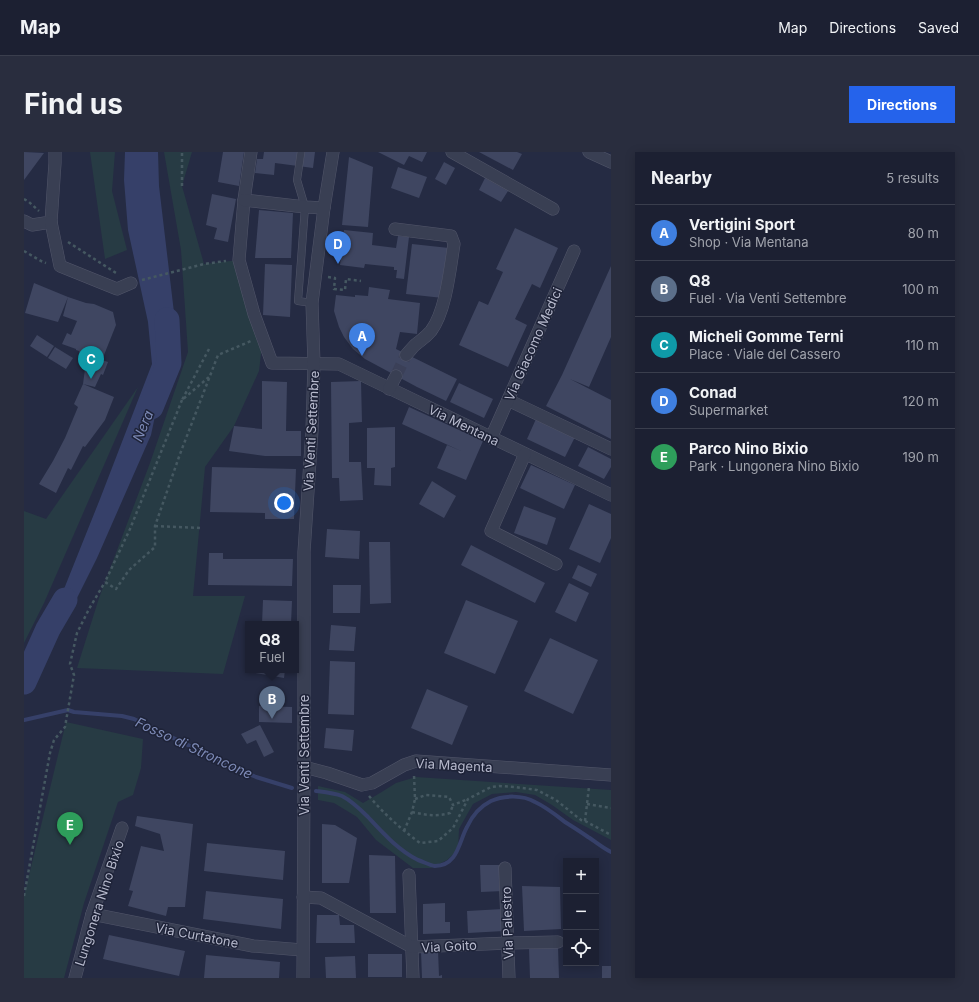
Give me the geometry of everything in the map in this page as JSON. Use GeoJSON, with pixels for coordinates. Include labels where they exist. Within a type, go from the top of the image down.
{"type":"FeatureCollection","features":[{"type":"Feature","properties":{"kind":"street"},"geometry":{"type":"LineString","coordinates":[[55,152],[52,228],[60,266],[117,289],[131,283]]}},
{"type":"Feature","properties":{"kind":"street"},"geometry":{"type":"LineString","coordinates":[[251,152],[244,200],[239,260],[254,314],[263,337]]}},
{"type":"Feature","properties":{"kind":"street","name":"Via Venti Settembre"},"geometry":{"type":"LineString","coordinates":[[303,978],[304,552],[312,430],[314,364],[312,303],[324,208],[333,152]]}},
{"type":"Feature","properties":{"kind":"street"},"geometry":{"type":"LineString","coordinates":[[452,152],[553,209]]}},
{"type":"Feature","properties":{"kind":"street"},"geometry":{"type":"LineString","coordinates":[[589,152],[611,162]]}},
{"type":"Feature","properties":{"kind":"street"},"geometry":{"type":"LineString","coordinates":[[244,200],[324,208]]}},
{"type":"Feature","properties":{"kind":"street"},"geometry":{"type":"LineString","coordinates":[[24,221],[32,225],[52,228]]}},
{"type":"Feature","properties":{"kind":"street"},"geometry":{"type":"LineString","coordinates":[[395,229],[451,236],[454,244],[444,300],[439,317],[432,330],[406,355]]}},
{"type":"Feature","properties":{"kind":"street","name":"Via Giacomo Medici"},"geometry":{"type":"LineString","coordinates":[[491,438],[574,251]]}},
{"type":"Feature","properties":{"kind":"street","name":"Via Mentana"},"geometry":{"type":"LineString","coordinates":[[263,337],[272,363],[338,364],[611,495]]}},
{"type":"Feature","properties":{"kind":"street"},"geometry":{"type":"LineString","coordinates":[[389,389],[396,376]]}},
{"type":"Feature","properties":{"kind":"street"},"geometry":{"type":"LineString","coordinates":[[508,400],[611,449]]}},
{"type":"Feature","properties":{"kind":"street"},"geometry":{"type":"LineString","coordinates":[[525,454],[491,531],[556,564]]}},
{"type":"Feature","properties":{"kind":"street","name":"Via Magenta"},"geometry":{"type":"LineString","coordinates":[[304,767],[362,784],[372,783],[404,765],[416,761],[611,775]]}},
{"type":"Feature","properties":{"kind":"street","name":"Lungonera Nino Bixio"},"geometry":{"type":"LineString","coordinates":[[75,978],[92,914],[122,828]]}},
{"type":"Feature","properties":{"kind":"street","name":"Via Palestro"},"geometry":{"type":"LineString","coordinates":[[505,868],[509,943],[509,978]]}},
{"type":"Feature","properties":{"kind":"street"},"geometry":{"type":"LineString","coordinates":[[409,875],[413,978]]}},
{"type":"Feature","properties":{"kind":"street","name":"Via Goito"},"geometry":{"type":"LineString","coordinates":[[303,897],[321,898],[412,947],[558,942]]}},
{"type":"Feature","properties":{"kind":"street","name":"Via Curtatone"},"geometry":{"type":"LineString","coordinates":[[92,914],[253,946],[302,950]]}},
{"type":"Feature","properties":{"kind":"lane"},"geometry":{"type":"LineString","coordinates":[[301,152],[297,180],[305,207],[298,301],[312,303]]}},
{"type":"Feature","properties":{"kind":"path"},"geometry":{"type":"LineString","coordinates":[[182,152],[182,186]]}},
{"type":"Feature","properties":{"kind":"path"},"geometry":{"type":"LineString","coordinates":[[52,228],[131,283],[204,264],[239,260]]}},
{"type":"Feature","properties":{"kind":"path"},"geometry":{"type":"LineString","coordinates":[[24,251],[41,261],[60,266]]}},
{"type":"Feature","properties":{"kind":"path"},"geometry":{"type":"LineString","coordinates":[[315,275],[335,278],[334,289],[345,290],[346,279],[362,281]]}},
{"type":"Feature","properties":{"kind":"path"},"geometry":{"type":"LineString","coordinates":[[106,582],[116,589],[129,570],[155,548],[155,526],[180,454],[218,355],[263,337]]}},
{"type":"Feature","properties":{"kind":"path"},"geometry":{"type":"LineString","coordinates":[[24,896],[50,753],[54,740],[65,727],[74,675],[70,664],[77,633],[89,609],[106,582],[130,529],[182,400],[209,349]]}},
{"type":"Feature","properties":{"kind":"path"},"geometry":{"type":"LineString","coordinates":[[182,400],[210,377]]}},
{"type":"Feature","properties":{"kind":"path"},"geometry":{"type":"LineString","coordinates":[[155,526],[200,528]]}},
{"type":"Feature","properties":{"kind":"path"},"geometry":{"type":"LineString","coordinates":[[404,831],[412,812],[415,799],[414,775]]}},
{"type":"Feature","properties":{"kind":"path"},"geometry":{"type":"LineString","coordinates":[[499,786],[501,782]]}},
{"type":"Feature","properties":{"kind":"path"},"geometry":{"type":"LineString","coordinates":[[453,804],[468,799],[491,787],[515,787],[537,790],[556,800],[581,820],[611,835]]}},
{"type":"Feature","properties":{"kind":"path"},"geometry":{"type":"LineString","coordinates":[[585,821],[588,787]]}},
{"type":"Feature","properties":{"kind":"path"},"geometry":{"type":"LineString","coordinates":[[367,795],[404,831],[420,843],[438,841],[453,828],[468,799]]}},
{"type":"Feature","properties":{"kind":"path"},"geometry":{"type":"LineString","coordinates":[[415,799],[426,796],[449,797],[453,804]]}},
{"type":"Feature","properties":{"kind":"path"},"geometry":{"type":"LineString","coordinates":[[412,812],[426,815],[442,815],[450,812],[453,804]]}},
{"type":"Feature","properties":{"kind":"path"},"geometry":{"type":"LineString","coordinates":[[587,804],[611,808]]}},
{"type":"Feature","properties":{"kind":"shaded area"},"geometry":{"type":"Polygon","coordinates":[[[90,152],[115,152],[112,191],[127,250],[105,259],[90,152]]]}},
{"type":"Feature","properties":{"kind":"shaded area"},"geometry":{"type":"Polygon","coordinates":[[[164,152],[192,152],[182,186],[204,264],[239,260],[263,337],[259,371],[234,426],[205,467],[193,596],[245,596],[223,674],[77,668],[99,598],[150,463],[188,352],[181,250],[164,152]]]}},
{"type":"Feature","properties":{"kind":"shaded area"},"geometry":{"type":"Polygon","coordinates":[[[138,387],[44,603],[24,643],[24,511],[46,519],[138,387]]]}},
{"type":"Feature","properties":{"kind":"shaded area"},"geometry":{"type":"Polygon","coordinates":[[[66,722],[143,739],[141,768],[133,795],[118,802],[84,903],[64,978],[24,978],[24,896],[66,722]]]}},
{"type":"Feature","properties":{"kind":"shaded area"},"geometry":{"type":"Polygon","coordinates":[[[416,777],[611,790],[611,840],[573,820],[535,795],[516,792],[492,794],[473,804],[459,829],[458,850],[447,860],[431,868],[413,868],[376,840],[357,817],[334,803],[318,800],[318,786],[345,792],[363,803],[396,783],[416,777]]]}},
{"type":"Feature","properties":{"kind":"water"},"geometry":{"type":"Polygon","coordinates":[[[125,152],[158,152],[159,186],[175,321],[151,435],[97,558],[59,634],[48,629],[152,364],[148,322],[128,230],[124,180],[125,152]]]}},
{"type":"Feature","properties":{"kind":"building"},"geometry":{"type":"Polygon","coordinates":[[[24,152],[44,153],[24,180],[24,152]]]}},
{"type":"Feature","properties":{"kind":"building"},"geometry":{"type":"Polygon","coordinates":[[[223,152],[244,152],[239,186],[218,182],[223,152]]]}},
{"type":"Feature","properties":{"kind":"building"},"geometry":{"type":"Polygon","coordinates":[[[264,152],[315,152],[313,168],[275,163],[274,175],[255,173],[257,159],[263,159],[264,152]]]}},
{"type":"Feature","properties":{"kind":"building"},"geometry":{"type":"Polygon","coordinates":[[[378,152],[427,152],[422,162],[409,156],[404,165],[378,152]]]}},
{"type":"Feature","properties":{"kind":"building"},"geometry":{"type":"Polygon","coordinates":[[[479,152],[517,152],[522,154],[513,170],[479,152]]]}},
{"type":"Feature","properties":{"kind":"building"},"geometry":{"type":"Polygon","coordinates":[[[349,157],[373,167],[368,227],[342,225],[349,157]]]}},
{"type":"Feature","properties":{"kind":"building"},"geometry":{"type":"Polygon","coordinates":[[[444,162],[455,168],[446,185],[435,179],[444,162]]]}},
{"type":"Feature","properties":{"kind":"building"},"geometry":{"type":"Polygon","coordinates":[[[398,167],[427,177],[419,198],[391,188],[398,167]]]}},
{"type":"Feature","properties":{"kind":"building"},"geometry":{"type":"Polygon","coordinates":[[[485,178],[508,191],[501,202],[479,190],[485,178]]]}},
{"type":"Feature","properties":{"kind":"building"},"geometry":{"type":"Polygon","coordinates":[[[212,194],[236,199],[228,242],[214,239],[217,228],[206,225],[212,194]]]}},
{"type":"Feature","properties":{"kind":"building"},"geometry":{"type":"Polygon","coordinates":[[[259,210],[293,213],[291,258],[255,258],[259,210]]]}},
{"type":"Feature","properties":{"kind":"building"},"geometry":{"type":"Polygon","coordinates":[[[515,228],[558,248],[540,288],[532,284],[515,319],[527,325],[508,367],[459,345],[479,301],[488,305],[503,272],[496,269],[515,228]]]}},
{"type":"Feature","properties":{"kind":"building"},"geometry":{"type":"Polygon","coordinates":[[[344,230],[373,233],[372,245],[396,248],[398,236],[409,237],[404,279],[396,278],[397,270],[394,270],[394,267],[365,264],[364,268],[340,265],[344,230]]]}},
{"type":"Feature","properties":{"kind":"building"},"geometry":{"type":"Polygon","coordinates":[[[412,244],[449,248],[443,298],[406,294],[412,244]]]}},
{"type":"Feature","properties":{"kind":"building"},"geometry":{"type":"Polygon","coordinates":[[[265,264],[292,265],[290,317],[263,315],[265,264]]]}},
{"type":"Feature","properties":{"kind":"building"},"geometry":{"type":"Polygon","coordinates":[[[611,266],[611,337],[589,387],[570,379],[611,400],[611,439],[546,406],[562,375],[611,266]]]}},
{"type":"Feature","properties":{"kind":"building"},"geometry":{"type":"Polygon","coordinates":[[[34,283],[68,297],[58,322],[25,313],[34,283]]]}},
{"type":"Feature","properties":{"kind":"building"},"geometry":{"type":"Polygon","coordinates":[[[369,287],[390,290],[388,299],[420,303],[417,334],[400,332],[396,349],[457,379],[446,401],[365,359],[353,349],[344,337],[334,311],[336,295],[355,297],[355,295],[368,296],[369,287]]]}},
{"type":"Feature","properties":{"kind":"building"},"geometry":{"type":"Polygon","coordinates":[[[68,297],[94,304],[113,312],[116,325],[102,360],[108,362],[103,375],[101,374],[95,387],[83,384],[85,369],[79,351],[62,344],[67,333],[71,335],[77,321],[63,316],[68,297]]]}},
{"type":"Feature","properties":{"kind":"building"},"geometry":{"type":"Polygon","coordinates":[[[37,335],[54,346],[47,357],[30,346],[37,335]]]}},
{"type":"Feature","properties":{"kind":"building"},"geometry":{"type":"Polygon","coordinates":[[[55,347],[73,358],[66,369],[48,358],[55,347]]]}},
{"type":"Feature","properties":{"kind":"building"},"geometry":{"type":"Polygon","coordinates":[[[262,381],[287,382],[286,431],[301,431],[301,456],[265,456],[229,451],[234,426],[262,429],[262,381]]]}},
{"type":"Feature","properties":{"kind":"building"},"geometry":{"type":"Polygon","coordinates":[[[361,381],[362,422],[349,423],[349,462],[361,462],[363,500],[340,501],[339,478],[332,478],[331,382],[361,381]]]}},
{"type":"Feature","properties":{"kind":"building"},"geometry":{"type":"Polygon","coordinates":[[[459,383],[493,399],[484,418],[450,402],[459,383]]]}},
{"type":"Feature","properties":{"kind":"building"},"geometry":{"type":"Polygon","coordinates":[[[83,384],[114,397],[105,420],[85,447],[83,446],[71,470],[68,468],[56,493],[39,484],[65,438],[78,407],[74,404],[83,384]]]}},
{"type":"Feature","properties":{"kind":"building"},"geometry":{"type":"Polygon","coordinates":[[[409,407],[483,441],[466,480],[437,468],[447,445],[461,451],[402,424],[409,407]]]}},
{"type":"Feature","properties":{"kind":"building"},"geometry":{"type":"Polygon","coordinates":[[[536,419],[575,437],[565,457],[527,439],[536,419]]]}},
{"type":"Feature","properties":{"kind":"building"},"geometry":{"type":"Polygon","coordinates":[[[395,427],[395,467],[391,468],[391,486],[374,485],[375,468],[367,468],[367,428],[395,427]]]}},
{"type":"Feature","properties":{"kind":"building"},"geometry":{"type":"Polygon","coordinates":[[[588,447],[611,459],[611,467],[604,479],[578,466],[588,447]]]}},
{"type":"Feature","properties":{"kind":"building"},"geometry":{"type":"Polygon","coordinates":[[[531,465],[575,485],[564,509],[520,488],[531,465]]]}},
{"type":"Feature","properties":{"kind":"building"},"geometry":{"type":"Polygon","coordinates":[[[212,467],[296,469],[294,519],[265,519],[265,513],[210,512],[212,467]]]}},
{"type":"Feature","properties":{"kind":"building"},"geometry":{"type":"Polygon","coordinates":[[[432,481],[456,496],[444,518],[419,504],[432,481]]]}},
{"type":"Feature","properties":{"kind":"building"},"geometry":{"type":"Polygon","coordinates":[[[589,504],[611,514],[611,538],[600,563],[569,549],[589,504]]]}},
{"type":"Feature","properties":{"kind":"building"},"geometry":{"type":"Polygon","coordinates":[[[524,506],[556,518],[547,545],[514,533],[524,506]]]}},
{"type":"Feature","properties":{"kind":"building"},"geometry":{"type":"Polygon","coordinates":[[[327,529],[360,531],[359,559],[325,557],[327,529]]]}},
{"type":"Feature","properties":{"kind":"building"},"geometry":{"type":"Polygon","coordinates":[[[369,542],[390,542],[391,603],[370,604],[369,542]]]}},
{"type":"Feature","properties":{"kind":"building"},"geometry":{"type":"Polygon","coordinates":[[[471,545],[545,583],[535,603],[461,565],[471,545]]]}},
{"type":"Feature","properties":{"kind":"building"},"geometry":{"type":"Polygon","coordinates":[[[209,553],[223,553],[223,559],[293,559],[292,586],[208,585],[209,553]]]}},
{"type":"Feature","properties":{"kind":"building"},"geometry":{"type":"Polygon","coordinates":[[[578,565],[597,574],[591,587],[572,578],[578,565]]]}},
{"type":"Feature","properties":{"kind":"building"},"geometry":{"type":"Polygon","coordinates":[[[569,583],[589,593],[576,622],[555,612],[569,583]]]}},
{"type":"Feature","properties":{"kind":"building"},"geometry":{"type":"Polygon","coordinates":[[[333,585],[361,585],[360,613],[333,613],[333,585]]]}},
{"type":"Feature","properties":{"kind":"building"},"geometry":{"type":"Polygon","coordinates":[[[263,600],[292,601],[291,621],[262,621],[263,600]]]}},
{"type":"Feature","properties":{"kind":"building"},"geometry":{"type":"Polygon","coordinates":[[[466,600],[518,621],[495,674],[444,653],[466,600]]]}},
{"type":"Feature","properties":{"kind":"building"},"geometry":{"type":"Polygon","coordinates":[[[331,625],[356,627],[354,651],[329,650],[331,625]]]}},
{"type":"Feature","properties":{"kind":"building"},"geometry":{"type":"Polygon","coordinates":[[[550,638],[598,660],[573,714],[524,691],[550,638]]]}},
{"type":"Feature","properties":{"kind":"building"},"geometry":{"type":"Polygon","coordinates":[[[330,661],[355,662],[354,715],[328,714],[330,661]]]}},
{"type":"Feature","properties":{"kind":"building"},"geometry":{"type":"Polygon","coordinates":[[[256,673],[285,673],[284,678],[256,673]]]}},
{"type":"Feature","properties":{"kind":"building"},"geometry":{"type":"Polygon","coordinates":[[[427,689],[468,706],[452,745],[411,728],[427,689]]]}},
{"type":"Feature","properties":{"kind":"building"},"geometry":{"type":"Polygon","coordinates":[[[259,706],[292,707],[292,723],[259,722],[259,706]]]}},
{"type":"Feature","properties":{"kind":"building"},"geometry":{"type":"Polygon","coordinates":[[[260,725],[274,752],[264,757],[256,740],[247,744],[241,734],[260,725]]]}},
{"type":"Feature","properties":{"kind":"building"},"geometry":{"type":"Polygon","coordinates":[[[326,728],[354,730],[352,751],[324,748],[326,728]]]}},
{"type":"Feature","properties":{"kind":"building"},"geometry":{"type":"Polygon","coordinates":[[[137,816],[193,824],[185,907],[168,907],[166,916],[128,906],[133,891],[129,890],[141,846],[164,851],[160,834],[135,826],[137,816]]]}},
{"type":"Feature","properties":{"kind":"building"},"geometry":{"type":"Polygon","coordinates":[[[322,824],[335,825],[357,838],[349,883],[322,883],[322,824]]]}},
{"type":"Feature","properties":{"kind":"building"},"geometry":{"type":"Polygon","coordinates":[[[207,843],[285,851],[283,880],[204,871],[207,843]]]}},
{"type":"Feature","properties":{"kind":"building"},"geometry":{"type":"Polygon","coordinates":[[[369,855],[395,856],[396,913],[370,913],[369,855]]]}},
{"type":"Feature","properties":{"kind":"building"},"geometry":{"type":"Polygon","coordinates":[[[480,865],[502,865],[503,891],[481,892],[480,865]]]}},
{"type":"Feature","properties":{"kind":"building"},"geometry":{"type":"Polygon","coordinates":[[[522,886],[560,887],[561,929],[524,931],[522,886]]]}},
{"type":"Feature","properties":{"kind":"building"},"geometry":{"type":"Polygon","coordinates":[[[206,891],[283,899],[281,929],[203,919],[206,891]]]}},
{"type":"Feature","properties":{"kind":"building"},"geometry":{"type":"Polygon","coordinates":[[[445,903],[445,922],[450,922],[450,933],[423,934],[423,904],[445,903]]]}},
{"type":"Feature","properties":{"kind":"building"},"geometry":{"type":"Polygon","coordinates":[[[503,909],[504,931],[468,933],[467,911],[503,909]]]}},
{"type":"Feature","properties":{"kind":"building"},"geometry":{"type":"Polygon","coordinates":[[[317,915],[339,915],[340,925],[354,925],[355,943],[316,943],[317,915]]]}},
{"type":"Feature","properties":{"kind":"building"},"geometry":{"type":"Polygon","coordinates":[[[109,935],[185,951],[179,976],[103,959],[109,935]]]}},
{"type":"Feature","properties":{"kind":"building"},"geometry":{"type":"Polygon","coordinates":[[[558,947],[559,978],[530,978],[529,948],[558,947]]]}},
{"type":"Feature","properties":{"kind":"building"},"geometry":{"type":"Polygon","coordinates":[[[438,950],[439,976],[442,975],[442,978],[422,978],[421,951],[438,950]]]}},
{"type":"Feature","properties":{"kind":"building"},"geometry":{"type":"Polygon","coordinates":[[[368,954],[402,954],[402,977],[368,977],[368,954]]]}},
{"type":"Feature","properties":{"kind":"building"},"geometry":{"type":"Polygon","coordinates":[[[206,955],[280,962],[279,978],[204,978],[206,955]]]}},
{"type":"Feature","properties":{"kind":"building"},"geometry":{"type":"Polygon","coordinates":[[[355,956],[356,978],[326,978],[325,957],[355,956]]]}},
{"type":"Feature","properties":{"kind":"building"},"geometry":{"type":"Polygon","coordinates":[[[602,966],[611,966],[611,978],[602,978],[602,966]]]}},
{"type":"Feature","properties":{"kind":"waterway","name":"Nera"},"geometry":{"type":"LineString","coordinates":[[151,407],[169,363],[167,320]]}},
{"type":"Feature","properties":{"kind":"waterway","name":"Nera"},"geometry":{"type":"LineString","coordinates":[[24,682],[48,629],[65,600]]}},
{"type":"Feature","properties":{"kind":"waterway","name":"Fosso di Stroncone"},"geometry":{"type":"LineString","coordinates":[[24,720],[68,710],[74,712],[122,716],[134,719],[244,772],[292,788]]}},
{"type":"Feature","properties":{"kind":"waterway","name":"Fosso di Stroncone"},"geometry":{"type":"LineString","coordinates":[[316,791],[336,794],[346,798],[359,808],[391,841],[404,851],[418,860],[435,866],[443,865],[449,862],[457,852],[469,823],[480,809],[491,801],[507,797],[525,798],[539,804],[611,852]]}},
{"type":"Feature","properties":{"kind":"tunnel"},"geometry":{"type":"LineString","coordinates":[[396,376],[406,355]]}},
{"type":"Feature","properties":{"kind":"place","name":"Conad"},"geometry":{"type":"Point","coordinates":[338,264]}},
{"type":"Feature","properties":{"kind":"place","name":"Vertigini Sport"},"geometry":{"type":"Point","coordinates":[362,356]}},
{"type":"Feature","properties":{"kind":"place","name":"Micheli Gomme Terni"},"geometry":{"type":"Point","coordinates":[91,379]}},
{"type":"Feature","properties":{"kind":"place","name":"Q8"},"geometry":{"type":"Point","coordinates":[272,719]}},
{"type":"Feature","properties":{"kind":"place","name":"Parco Nino Bixio"},"geometry":{"type":"Point","coordinates":[70,845]}}]}
